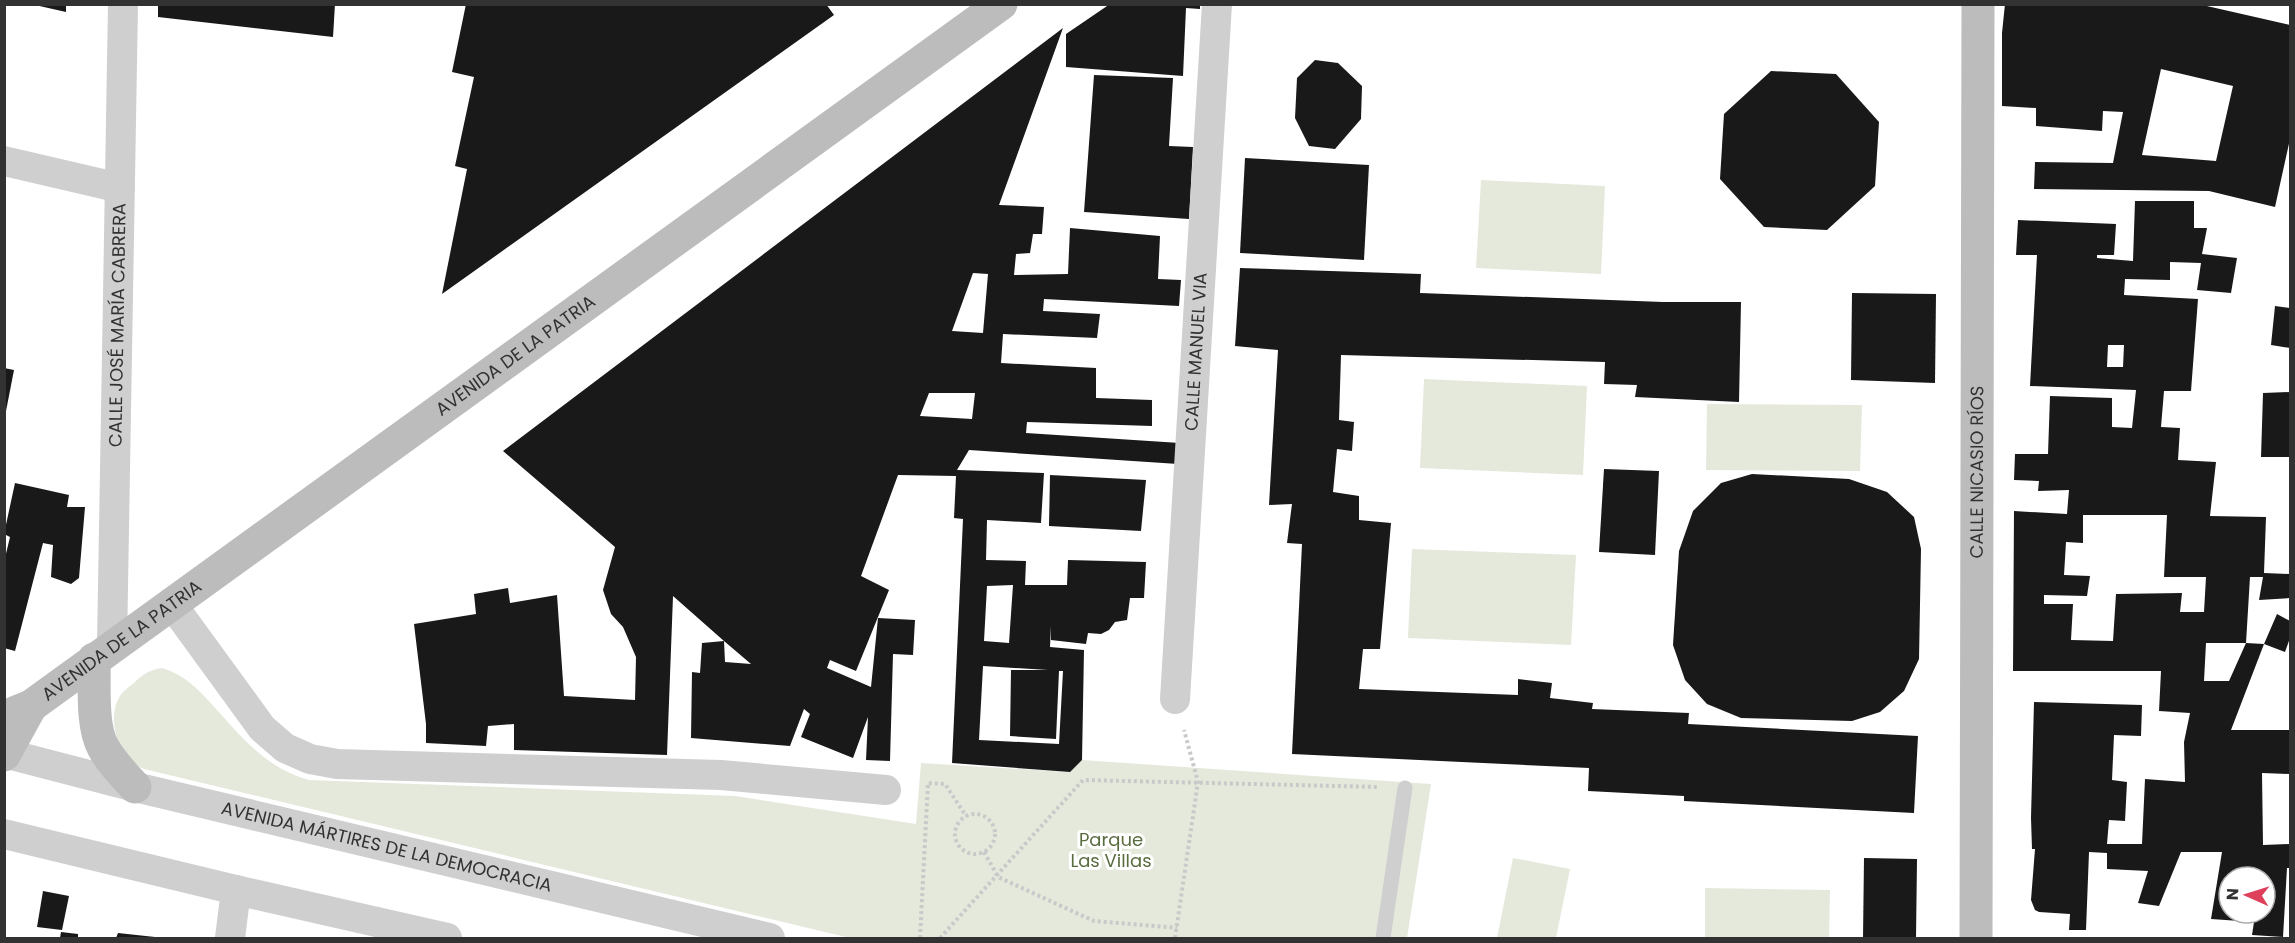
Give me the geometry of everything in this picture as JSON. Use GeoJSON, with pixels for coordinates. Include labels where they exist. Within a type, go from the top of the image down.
{"type":"FeatureCollection","features":[{"type":"Feature","properties":{"kind":"main road","name":"AVENIDA DE LA PATRIA"},"geometry":{"type":"LineString","coordinates":[[5,754],[18,711],[1001,4]]}},
{"type":"Feature","properties":{"kind":"main road","name":"CALLE NICASIO RÍOS"},"geometry":{"type":"LineString","coordinates":[[1976,939],[1978,4]]}},
{"type":"Feature","properties":{"kind":"main road"},"geometry":{"type":"LineString","coordinates":[[103,652],[97,728],[101,744],[111,761],[135,787]]}},
{"type":"Feature","properties":{"kind":"street","name":"CALLE JOSÉ MARÍA CABRERA"},"geometry":{"type":"LineString","coordinates":[[103,652],[120,188],[123,4]]}},
{"type":"Feature","properties":{"kind":"street","name":"CALLE MANUEL VIA"},"geometry":{"type":"LineString","coordinates":[[1175,699],[1217,4]]}},
{"type":"Feature","properties":{"kind":"street"},"geometry":{"type":"LineString","coordinates":[[4,161],[120,188]]}},
{"type":"Feature","properties":{"kind":"street"},"geometry":{"type":"LineString","coordinates":[[171,603],[262,728],[285,748],[310,759],[337,764],[721,775],[886,790]]}},
{"type":"Feature","properties":{"kind":"street","name":"AVENIDA MÁRTIRES DE LA DEMOCRACIA"},"geometry":{"type":"LineString","coordinates":[[5,754],[771,939]]}},
{"type":"Feature","properties":{"kind":"street"},"geometry":{"type":"LineString","coordinates":[[4,834],[447,939]]}},
{"type":"Feature","properties":{"kind":"street"},"geometry":{"type":"LineString","coordinates":[[230,939],[236,890]]}},
{"type":"Feature","properties":{"kind":"lane"},"geometry":{"type":"LineString","coordinates":[[1383,939],[1405,788]]}},
{"type":"Feature","properties":{"kind":"path"},"geometry":{"type":"LineString","coordinates":[[1175,699],[1198,782],[1175,939]]}},
{"type":"Feature","properties":{"kind":"path"},"geometry":{"type":"LineString","coordinates":[[940,939],[1083,780],[1405,788]]}},
{"type":"Feature","properties":{"kind":"path"},"geometry":{"type":"LineString","coordinates":[[920,939],[928,783],[945,784],[966,816]]}},
{"type":"Feature","properties":{"kind":"path"},"geometry":{"type":"LineString","coordinates":[[984,815],[991,821],[995,829],[995,838],[991,847],[984,852],[976,855],[966,853],[959,847],[956,830],[959,822],[966,816],[984,815]]}},
{"type":"Feature","properties":{"kind":"path"},"geometry":{"type":"LineString","coordinates":[[984,852],[998,877],[1094,921],[1177,928]]}},
{"type":"Feature","properties":{"kind":"green space"},"geometry":{"type":"Polygon","coordinates":[[[1481,180],[1605,186],[1601,274],[1476,268],[1481,180]]]}},
{"type":"Feature","properties":{"kind":"green space"},"geometry":{"type":"Polygon","coordinates":[[[1424,379],[1587,386],[1583,475],[1420,468],[1424,379]]]}},
{"type":"Feature","properties":{"kind":"green space"},"geometry":{"type":"Polygon","coordinates":[[[1707,404],[1862,405],[1860,471],[1706,470],[1707,404]]]}},
{"type":"Feature","properties":{"kind":"green space"},"geometry":{"type":"Polygon","coordinates":[[[1412,549],[1576,555],[1571,645],[1408,638],[1412,549]]]}},
{"type":"Feature","properties":{"kind":"green space","name":"Parque Las Villas"},"geometry":{"type":"Polygon","coordinates":[[[162,668],[179,675],[192,685],[247,743],[269,761],[294,775],[309,780],[735,796],[916,824],[921,763],[1069,772],[1082,760],[1431,784],[1407,938],[850,938],[144,769],[125,756],[117,740],[114,712],[116,703],[124,691],[146,673],[162,668]]]}},
{"type":"Feature","properties":{"kind":"green space"},"geometry":{"type":"Polygon","coordinates":[[[1513,858],[1570,869],[1556,938],[1497,938],[1513,858]]]}},
{"type":"Feature","properties":{"kind":"green space"},"geometry":{"type":"Polygon","coordinates":[[[1705,888],[1830,890],[1829,938],[1705,938],[1705,888]]]}},
{"type":"Feature","properties":{"kind":"building"},"geometry":{"type":"Polygon","coordinates":[[[66,4],[66,12],[35,5],[66,4]]]}},
{"type":"Feature","properties":{"kind":"building"},"geometry":{"type":"Polygon","coordinates":[[[158,4],[335,4],[333,37],[158,17],[158,4]]]}},
{"type":"Feature","properties":{"kind":"building"},"geometry":{"type":"Polygon","coordinates":[[[466,4],[826,4],[834,15],[442,294],[467,169],[455,166],[474,77],[452,72],[466,4]]]}},
{"type":"Feature","properties":{"kind":"building"},"geometry":{"type":"Polygon","coordinates":[[[1110,4],[1200,4],[1200,9],[1186,8],[1183,76],[1066,67],[1066,34],[1110,4]]]}},
{"type":"Feature","properties":{"kind":"building"},"geometry":{"type":"Polygon","coordinates":[[[2005,4],[2198,4],[2290,25],[2290,139],[2275,207],[2209,191],[2034,189],[2035,162],[2113,163],[2123,112],[2103,111],[2102,131],[2036,126],[2036,108],[2002,106],[2002,33],[2005,4]],[[2161,69],[2142,155],[2216,161],[2233,86],[2161,69]]]}},
{"type":"Feature","properties":{"kind":"building"},"geometry":{"type":"Polygon","coordinates":[[[1063,28],[999,205],[1044,207],[1042,234],[1033,234],[1030,253],[1016,254],[1014,275],[1068,274],[1070,228],[1160,236],[1158,279],[1181,280],[1179,306],[1044,299],[1043,311],[1100,314],[1097,338],[1003,334],[1001,363],[1096,368],[1096,398],[1152,400],[1152,426],[1027,422],[1026,433],[1180,443],[1178,464],[969,450],[957,470],[1044,473],[1041,523],[987,520],[986,560],[1026,561],[1025,585],[1067,585],[1068,560],[1146,562],[1144,598],[1130,598],[1127,620],[1115,622],[1109,630],[1101,634],[1088,633],[1086,644],[1051,640],[1051,626],[1050,647],[1084,650],[1082,760],[1070,772],[952,763],[963,519],[954,518],[956,476],[898,475],[861,576],[889,590],[856,671],[830,660],[827,668],[871,687],[878,618],[915,620],[913,655],[893,654],[890,761],[866,760],[868,717],[853,758],[801,737],[810,714],[804,709],[790,746],[691,738],[692,672],[700,673],[702,643],[724,641],[673,596],[667,755],[514,750],[514,724],[488,726],[486,746],[426,743],[426,724],[414,624],[476,614],[474,594],[508,588],[510,603],[557,595],[564,696],[635,700],[636,657],[623,627],[611,614],[603,590],[615,547],[503,451],[1063,28]],[[973,273],[952,331],[983,333],[988,274],[973,273]],[[929,393],[920,416],[972,419],[975,393],[929,393]],[[1013,585],[987,586],[984,641],[1009,643],[1013,585]],[[724,641],[725,662],[751,664],[724,641]],[[983,666],[979,740],[1059,744],[1063,671],[1059,671],[1056,739],[1010,736],[1011,670],[1048,670],[983,666]]]}},
{"type":"Feature","properties":{"kind":"building"},"geometry":{"type":"Polygon","coordinates":[[[1315,60],[1338,63],[1362,86],[1361,119],[1335,149],[1309,146],[1295,118],[1297,78],[1315,60]]]}},
{"type":"Feature","properties":{"kind":"building"},"geometry":{"type":"Polygon","coordinates":[[[1771,71],[1836,74],[1879,122],[1875,186],[1827,230],[1764,227],[1720,179],[1724,114],[1771,71]]]}},
{"type":"Feature","properties":{"kind":"building"},"geometry":{"type":"Polygon","coordinates":[[[1094,75],[1173,78],[1169,146],[1193,147],[1189,219],[1084,212],[1094,75]]]}},
{"type":"Feature","properties":{"kind":"building"},"geometry":{"type":"Polygon","coordinates":[[[1245,158],[1369,165],[1364,260],[1240,253],[1245,158]]]}},
{"type":"Feature","properties":{"kind":"building"},"geometry":{"type":"Polygon","coordinates":[[[2135,201],[2194,201],[2194,228],[2207,228],[2202,254],[2237,258],[2231,293],[2197,290],[2201,263],[2170,262],[2170,280],[2125,279],[2124,295],[2198,299],[2191,391],[2164,391],[2161,427],[2180,428],[2178,460],[2216,462],[2210,516],[2266,517],[2264,573],[2290,574],[2290,598],[2259,600],[2263,577],[2250,577],[2246,643],[2264,644],[2231,730],[2290,730],[2290,774],[2262,773],[2263,845],[2290,844],[2290,868],[2287,868],[2283,937],[2252,935],[2254,925],[2277,925],[2277,865],[2220,865],[2222,852],[2181,852],[2159,906],[2138,903],[2148,871],[2107,869],[2107,853],[2089,852],[2086,930],[2069,930],[2070,914],[2039,912],[2035,910],[2031,900],[2035,849],[2032,849],[2031,818],[2034,702],[2142,705],[2141,736],[2114,735],[2112,780],[2127,782],[2125,821],[2109,820],[2107,844],[2142,844],[2145,779],[2185,782],[2184,742],[2190,713],[2159,711],[2161,671],[2013,671],[2014,511],[2067,514],[2069,490],[2038,491],[2039,481],[2014,480],[2015,454],[2048,454],[2050,396],[2112,398],[2112,427],[2132,428],[2136,390],[2030,386],[2037,255],[2016,255],[2018,220],[2116,224],[2114,255],[2097,255],[2097,258],[2133,261],[2135,201]],[[2108,345],[2107,367],[2123,367],[2124,345],[2108,345]],[[2083,515],[2083,543],[2066,542],[2064,575],[2090,576],[2087,596],[2044,595],[2044,604],[2073,604],[2071,640],[2113,641],[2116,594],[2182,593],[2180,612],[2204,612],[2206,577],[2164,577],[2167,515],[2083,515]],[[2206,643],[2204,681],[2229,681],[2246,643],[2206,643]]]}},
{"type":"Feature","properties":{"kind":"building"},"geometry":{"type":"Polygon","coordinates":[[[1240,268],[1421,274],[1420,293],[1663,302],[1741,302],[1739,402],[1635,397],[1637,385],[1604,384],[1605,362],[1341,355],[1339,420],[1354,422],[1352,451],[1337,449],[1333,492],[1359,496],[1359,520],[1391,523],[1380,649],[1363,649],[1359,689],[1518,695],[1518,679],[1552,683],[1550,698],[1593,703],[1592,709],[1689,713],[1688,724],[1918,736],[1914,813],[1684,801],[1684,796],[1588,791],[1589,768],[1292,754],[1302,544],[1287,543],[1292,504],[1269,505],[1278,350],[1235,346],[1240,268]]]}},
{"type":"Feature","properties":{"kind":"building"},"geometry":{"type":"Polygon","coordinates":[[[1852,293],[1936,294],[1935,383],[1851,380],[1852,293]]]}},
{"type":"Feature","properties":{"kind":"building"},"geometry":{"type":"Polygon","coordinates":[[[2275,306],[2290,308],[2290,348],[2271,345],[2275,306]]]}},
{"type":"Feature","properties":{"kind":"building"},"geometry":{"type":"Polygon","coordinates":[[[4,368],[14,370],[6,411],[4,411],[4,368]]]}},
{"type":"Feature","properties":{"kind":"building"},"geometry":{"type":"Polygon","coordinates":[[[2290,392],[2290,457],[2261,457],[2263,393],[2290,392]]]}},
{"type":"Feature","properties":{"kind":"building"},"geometry":{"type":"Polygon","coordinates":[[[1604,469],[1659,471],[1655,555],[1599,552],[1604,469]]]}},
{"type":"Feature","properties":{"kind":"building"},"geometry":{"type":"Polygon","coordinates":[[[1752,474],[1849,479],[1887,492],[1914,517],[1921,549],[1919,659],[1904,691],[1880,712],[1852,721],[1741,718],[1707,704],[1685,680],[1673,645],[1679,551],[1693,511],[1721,483],[1752,474]]]}},
{"type":"Feature","properties":{"kind":"building"},"geometry":{"type":"Polygon","coordinates":[[[1050,475],[1146,480],[1141,531],[1049,526],[1050,475]]]}},
{"type":"Feature","properties":{"kind":"building"},"geometry":{"type":"Polygon","coordinates":[[[15,483],[69,495],[67,507],[85,507],[79,578],[71,584],[51,577],[53,545],[43,543],[15,651],[4,648],[4,562],[10,537],[4,534],[15,483]]]}},
{"type":"Feature","properties":{"kind":"building"},"geometry":{"type":"Polygon","coordinates":[[[2277,614],[2290,621],[2290,638],[2285,652],[2264,644],[2277,614]]]}},
{"type":"Feature","properties":{"kind":"building"},"geometry":{"type":"Polygon","coordinates":[[[1864,858],[1917,859],[1916,938],[1863,938],[1864,858]]]}},
{"type":"Feature","properties":{"kind":"building"},"geometry":{"type":"Polygon","coordinates":[[[2217,882],[2217,919],[2211,919],[2217,882]]]}},
{"type":"Feature","properties":{"kind":"building"},"geometry":{"type":"Polygon","coordinates":[[[43,891],[69,896],[62,930],[37,927],[43,891]]]}},
{"type":"Feature","properties":{"kind":"building"},"geometry":{"type":"Polygon","coordinates":[[[61,932],[78,934],[78,938],[60,938],[61,932]]]}},
{"type":"Feature","properties":{"kind":"building"},"geometry":{"type":"Polygon","coordinates":[[[118,933],[155,937],[155,938],[116,938],[118,933]]]}}]}
